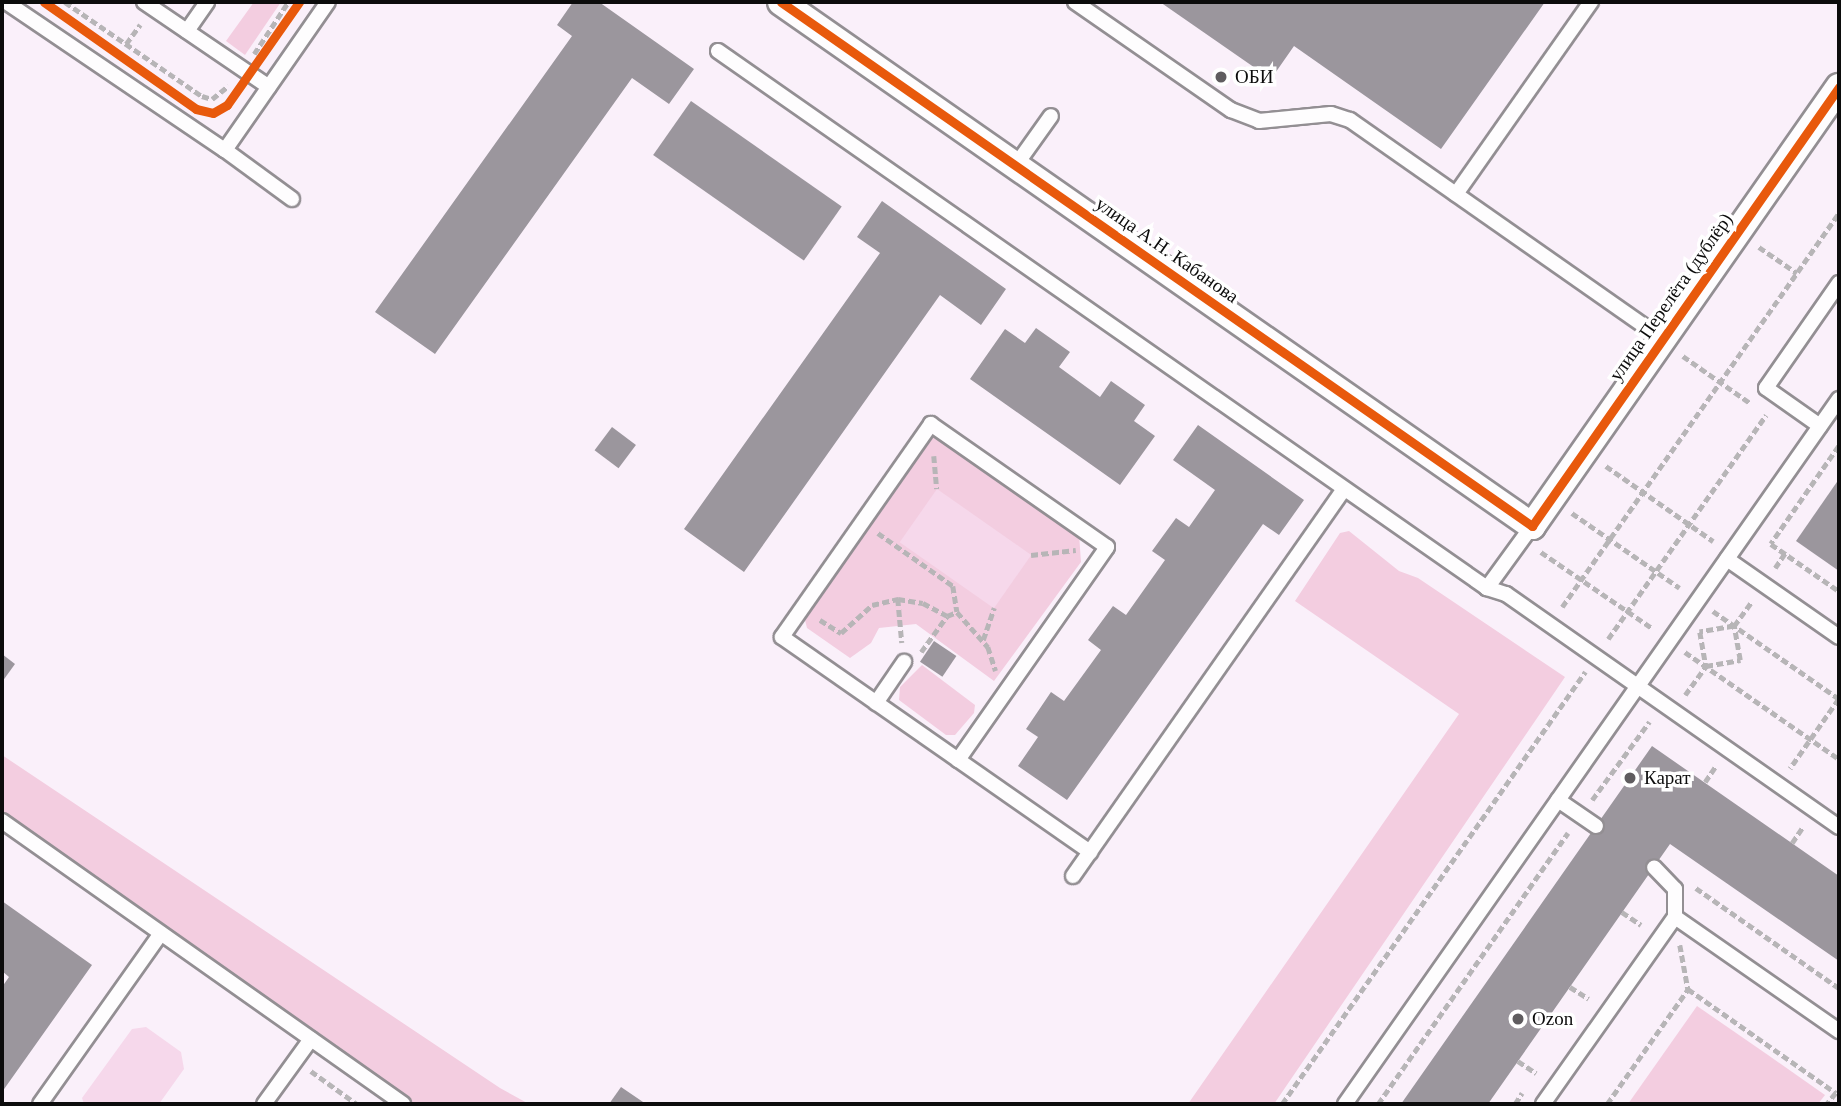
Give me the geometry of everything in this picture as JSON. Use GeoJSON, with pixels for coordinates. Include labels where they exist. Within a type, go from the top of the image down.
{"type":"FeatureCollection","features":[{"type":"Feature","properties":{"kind":"street","name":"улица А.Н. Кабанова"},"geometry":{"type":"LineString","coordinates":[[781,2],[1532,526]]}},
{"type":"Feature","properties":{"kind":"street","name":"улица Перелёта (дублёр)"},"geometry":{"type":"LineString","coordinates":[[1532,526],[1670,345],[1839,87]]}},
{"type":"Feature","properties":{"kind":"lane"},"geometry":{"type":"LineString","coordinates":[[6,2],[225,150],[292,200]]}},
{"type":"Feature","properties":{"kind":"lane"},"geometry":{"type":"LineString","coordinates":[[144,2],[249,67],[268,87]]}},
{"type":"Feature","properties":{"kind":"lane"},"geometry":{"type":"LineString","coordinates":[[187,31],[207,2]]}},
{"type":"Feature","properties":{"kind":"lane"},"geometry":{"type":"LineString","coordinates":[[225,150],[328,2]]}},
{"type":"Feature","properties":{"kind":"lane"},"geometry":{"type":"LineString","coordinates":[[1075,2],[1231,110],[1259,121],[1331,114],[1350,120],[1670,345]]}},
{"type":"Feature","properties":{"kind":"lane"},"geometry":{"type":"LineString","coordinates":[[1456,194],[1591,2]]}},
{"type":"Feature","properties":{"kind":"lane"},"geometry":{"type":"LineString","coordinates":[[718,51],[1487,588],[1506,594],[1839,827]]}},
{"type":"Feature","properties":{"kind":"lane"},"geometry":{"type":"LineString","coordinates":[[1016,165],[1051,116]]}},
{"type":"Feature","properties":{"kind":"lane"},"geometry":{"type":"LineString","coordinates":[[1821,426],[1766,388],[1839,283]]}},
{"type":"Feature","properties":{"kind":"lane"},"geometry":{"type":"LineString","coordinates":[[1345,1104],[1839,399]]}},
{"type":"Feature","properties":{"kind":"lane"},"geometry":{"type":"LineString","coordinates":[[958,760],[1107,547],[931,424],[782,637],[876,703],[1090,852]]}},
{"type":"Feature","properties":{"kind":"lane"},"geometry":{"type":"LineString","coordinates":[[1073,876],[1344,489]]}},
{"type":"Feature","properties":{"kind":"lane"},"geometry":{"type":"LineString","coordinates":[[1487,588],[1532,526]]}},
{"type":"Feature","properties":{"kind":"lane"},"geometry":{"type":"LineString","coordinates":[[1729,556],[1839,637]]}},
{"type":"Feature","properties":{"kind":"lane"},"geometry":{"type":"LineString","coordinates":[[876,703],[904,662]]}},
{"type":"Feature","properties":{"kind":"lane"},"geometry":{"type":"LineString","coordinates":[[1558,800],[1596,826]]}},
{"type":"Feature","properties":{"kind":"lane"},"geometry":{"type":"LineString","coordinates":[[2,821],[403,1104]]}},
{"type":"Feature","properties":{"kind":"lane"},"geometry":{"type":"LineString","coordinates":[[1543,1104],[1675,917],[1675,889],[1654,867]]}},
{"type":"Feature","properties":{"kind":"lane"},"geometry":{"type":"LineString","coordinates":[[1675,917],[1839,1031]]}},
{"type":"Feature","properties":{"kind":"lane"},"geometry":{"type":"LineString","coordinates":[[40,1104],[162,933]]}},
{"type":"Feature","properties":{"kind":"lane"},"geometry":{"type":"LineString","coordinates":[[264,1104],[310,1039]]}},
{"type":"Feature","properties":{"kind":"path"},"geometry":{"type":"LineString","coordinates":[[65,2],[202,96],[212,99],[229,85]]}},
{"type":"Feature","properties":{"kind":"path"},"geometry":{"type":"LineString","coordinates":[[227,105],[288,2]]}},
{"type":"Feature","properties":{"kind":"path"},"geometry":{"type":"LineString","coordinates":[[249,67],[299,2]]}},
{"type":"Feature","properties":{"kind":"path"},"geometry":{"type":"LineString","coordinates":[[55,9],[76,25]]}},
{"type":"Feature","properties":{"kind":"path"},"geometry":{"type":"LineString","coordinates":[[1550,625],[1839,213]]}},
{"type":"Feature","properties":{"kind":"path"},"geometry":{"type":"LineString","coordinates":[[1753,242],[1797,273]]}},
{"type":"Feature","properties":{"kind":"path"},"geometry":{"type":"LineString","coordinates":[[1670,345],[1808,444]]}},
{"type":"Feature","properties":{"kind":"path"},"geometry":{"type":"LineString","coordinates":[[1282,1104],[1766,414]]}},
{"type":"Feature","properties":{"kind":"path"},"geometry":{"type":"LineString","coordinates":[[1839,446],[1771,544],[1839,591]]}},
{"type":"Feature","properties":{"kind":"path"},"geometry":{"type":"LineString","coordinates":[[922,453],[933,450]]}},
{"type":"Feature","properties":{"kind":"path"},"geometry":{"type":"LineString","coordinates":[[1599,461],[1689,524],[1729,556]]}},
{"type":"Feature","properties":{"kind":"path"},"geometry":{"type":"LineString","coordinates":[[863,522],[898,544],[953,586],[957,612],[983,640],[992,655],[1002,697]]}},
{"type":"Feature","properties":{"kind":"path"},"geometry":{"type":"LineString","coordinates":[[1031,555],[1107,547]]}},
{"type":"Feature","properties":{"kind":"path"},"geometry":{"type":"LineString","coordinates":[[1685,696],[1706,666],[1700,632],[1734,626],[1758,592]]}},
{"type":"Feature","properties":{"kind":"path"},"geometry":{"type":"LineString","coordinates":[[898,599],[904,662],[916,658],[947,616],[957,612]]}},
{"type":"Feature","properties":{"kind":"path"},"geometry":{"type":"LineString","coordinates":[[818,612],[820,621],[841,633],[872,605],[898,599],[923,603],[947,616]]}},
{"type":"Feature","properties":{"kind":"path"},"geometry":{"type":"LineString","coordinates":[[983,640],[994,608]]}},
{"type":"Feature","properties":{"kind":"path"},"geometry":{"type":"LineString","coordinates":[[1706,666],[1740,660],[1734,626]]}},
{"type":"Feature","properties":{"kind":"path"},"geometry":{"type":"LineString","coordinates":[[1779,785],[1839,699]]}},
{"type":"Feature","properties":{"kind":"path"},"geometry":{"type":"LineString","coordinates":[[1378,1104],[1647,720]]}},
{"type":"Feature","properties":{"kind":"path"},"geometry":{"type":"LineString","coordinates":[[1705,782],[1715,767]]}},
{"type":"Feature","properties":{"kind":"path"},"geometry":{"type":"LineString","coordinates":[[1792,843],[1802,828]]}},
{"type":"Feature","properties":{"kind":"path"},"geometry":{"type":"LineString","coordinates":[[1688,882],[1839,988]]}},
{"type":"Feature","properties":{"kind":"path"},"geometry":{"type":"LineString","coordinates":[[1622,912],[1641,925]]}},
{"type":"Feature","properties":{"kind":"path"},"geometry":{"type":"LineString","coordinates":[[1675,917],[1688,989],[1836,1093],[1827,1104]]}},
{"type":"Feature","properties":{"kind":"path"},"geometry":{"type":"LineString","coordinates":[[1570,986],[1589,999]]}},
{"type":"Feature","properties":{"kind":"path"},"geometry":{"type":"LineString","coordinates":[[1607,1104],[1688,989]]}},
{"type":"Feature","properties":{"kind":"path"},"geometry":{"type":"LineString","coordinates":[[1518,1061],[1536,1073]]}},
{"type":"Feature","properties":{"kind":"path"},"geometry":{"type":"LineString","coordinates":[[305,1067],[357,1104]]}},
{"type":"Feature","properties":{"kind":"shaded area"},"geometry":{"type":"Polygon","coordinates":[[[254,2],[281,2],[245,55],[226,41],[254,2]]]}},
{"type":"Feature","properties":{"kind":"shaded area"},"geometry":{"type":"Polygon","coordinates":[[[933,436],[940,436],[1079,534],[1081,562],[994,681],[916,624],[879,628],[871,643],[850,658],[807,628],[805,620],[805,610],[921,442],[933,436]]]}},
{"type":"Feature","properties":{"kind":"shaded area"},"geometry":{"type":"Polygon","coordinates":[[[937,489],[1031,555],[994,608],[900,542],[937,489]]]}},
{"type":"Feature","properties":{"kind":"shaded area"},"geometry":{"type":"Polygon","coordinates":[[[1349,531],[1399,571],[1418,578],[1565,677],[1274,1104],[1188,1104],[1459,714],[1295,601],[1340,533],[1349,531]]]}},
{"type":"Feature","properties":{"kind":"shaded area"},"geometry":{"type":"Polygon","coordinates":[[[922,665],[975,705],[974,713],[955,735],[946,735],[899,700],[900,687],[922,665]]]}},
{"type":"Feature","properties":{"kind":"shaded area"},"geometry":{"type":"Polygon","coordinates":[[[2,755],[500,1088],[529,1104],[411,1104],[2,814],[2,755]]]}},
{"type":"Feature","properties":{"kind":"shaded area"},"geometry":{"type":"Polygon","coordinates":[[[1697,1006],[1825,1095],[1818,1104],[1628,1104],[1697,1006]]]}},
{"type":"Feature","properties":{"kind":"shaded area"},"geometry":{"type":"Polygon","coordinates":[[[146,1027],[181,1052],[184,1069],[159,1104],[84,1104],[82,1098],[132,1029],[146,1027]]]}},
{"type":"Feature","properties":{"kind":"building"},"geometry":{"type":"Polygon","coordinates":[[[573,2],[599,2],[694,69],[669,104],[632,78],[435,354],[375,312],[572,36],[557,25],[573,2]]]}},
{"type":"Feature","properties":{"kind":"building"},"geometry":{"type":"Polygon","coordinates":[[[1160,2],[1545,2],[1441,149],[1294,46],[1271,79],[1160,2]]]}},
{"type":"Feature","properties":{"kind":"building"},"geometry":{"type":"Polygon","coordinates":[[[691,101],[842,207],[804,261],[653,155],[691,101]]]}},
{"type":"Feature","properties":{"kind":"building"},"geometry":{"type":"Polygon","coordinates":[[[882,201],[1006,289],[981,325],[940,295],[744,572],[684,529],[880,253],[857,237],[882,201]]]}},
{"type":"Feature","properties":{"kind":"building"},"geometry":{"type":"Polygon","coordinates":[[[1036,328],[1070,352],[1059,367],[1100,397],[1111,381],[1145,405],[1134,421],[1155,436],[1120,485],[970,379],[1005,329],[1025,343],[1036,328]]]}},
{"type":"Feature","properties":{"kind":"building"},"geometry":{"type":"Polygon","coordinates":[[[1198,425],[1304,500],[1279,535],[1263,524],[1067,800],[1018,766],[1038,737],[1026,729],[1051,692],[1064,701],[1101,650],[1088,640],[1113,606],[1126,615],[1165,560],[1152,551],[1176,518],[1189,527],[1215,490],[1173,460],[1198,425]]]}},
{"type":"Feature","properties":{"kind":"building"},"geometry":{"type":"Polygon","coordinates":[[[612,427],[636,445],[619,468],[595,450],[612,427]]]}},
{"type":"Feature","properties":{"kind":"building"},"geometry":{"type":"Polygon","coordinates":[[[1839,479],[1839,571],[1796,541],[1839,479]]]}},
{"type":"Feature","properties":{"kind":"building"},"geometry":{"type":"Polygon","coordinates":[[[934,641],[956,656],[942,677],[920,662],[934,641]]]}},
{"type":"Feature","properties":{"kind":"building"},"geometry":{"type":"Polygon","coordinates":[[[2,654],[15,664],[2,682],[2,654]]]}},
{"type":"Feature","properties":{"kind":"building"},"geometry":{"type":"Polygon","coordinates":[[[1652,746],[1839,876],[1839,961],[1670,844],[1488,1104],[1401,1104],[1652,746]]]}},
{"type":"Feature","properties":{"kind":"building"},"geometry":{"type":"Polygon","coordinates":[[[2,901],[92,965],[2,1092],[2,987],[9,977],[2,971],[2,901]]]}},
{"type":"Feature","properties":{"kind":"building"},"geometry":{"type":"Polygon","coordinates":[[[621,1087],[646,1104],[609,1104],[621,1087]]]}},
{"type":"Feature","properties":{"kind":"cycle path"},"geometry":{"type":"LineString","coordinates":[[44,2],[196,109],[213,113],[227,105],[299,2]]}},
{"type":"Feature","properties":{"kind":"cycle path"},"geometry":{"type":"LineString","coordinates":[[781,2],[1532,526],[1839,87]]}},
{"type":"Feature","properties":{"kind":"place","name":"ОБИ"},"geometry":{"type":"Point","coordinates":[1221,77]}},
{"type":"Feature","properties":{"kind":"place","name":"Карат"},"geometry":{"type":"Point","coordinates":[1630,778]}},
{"type":"Feature","properties":{"kind":"place","name":"Ozon"},"geometry":{"type":"Point","coordinates":[1518,1019]}}]}
